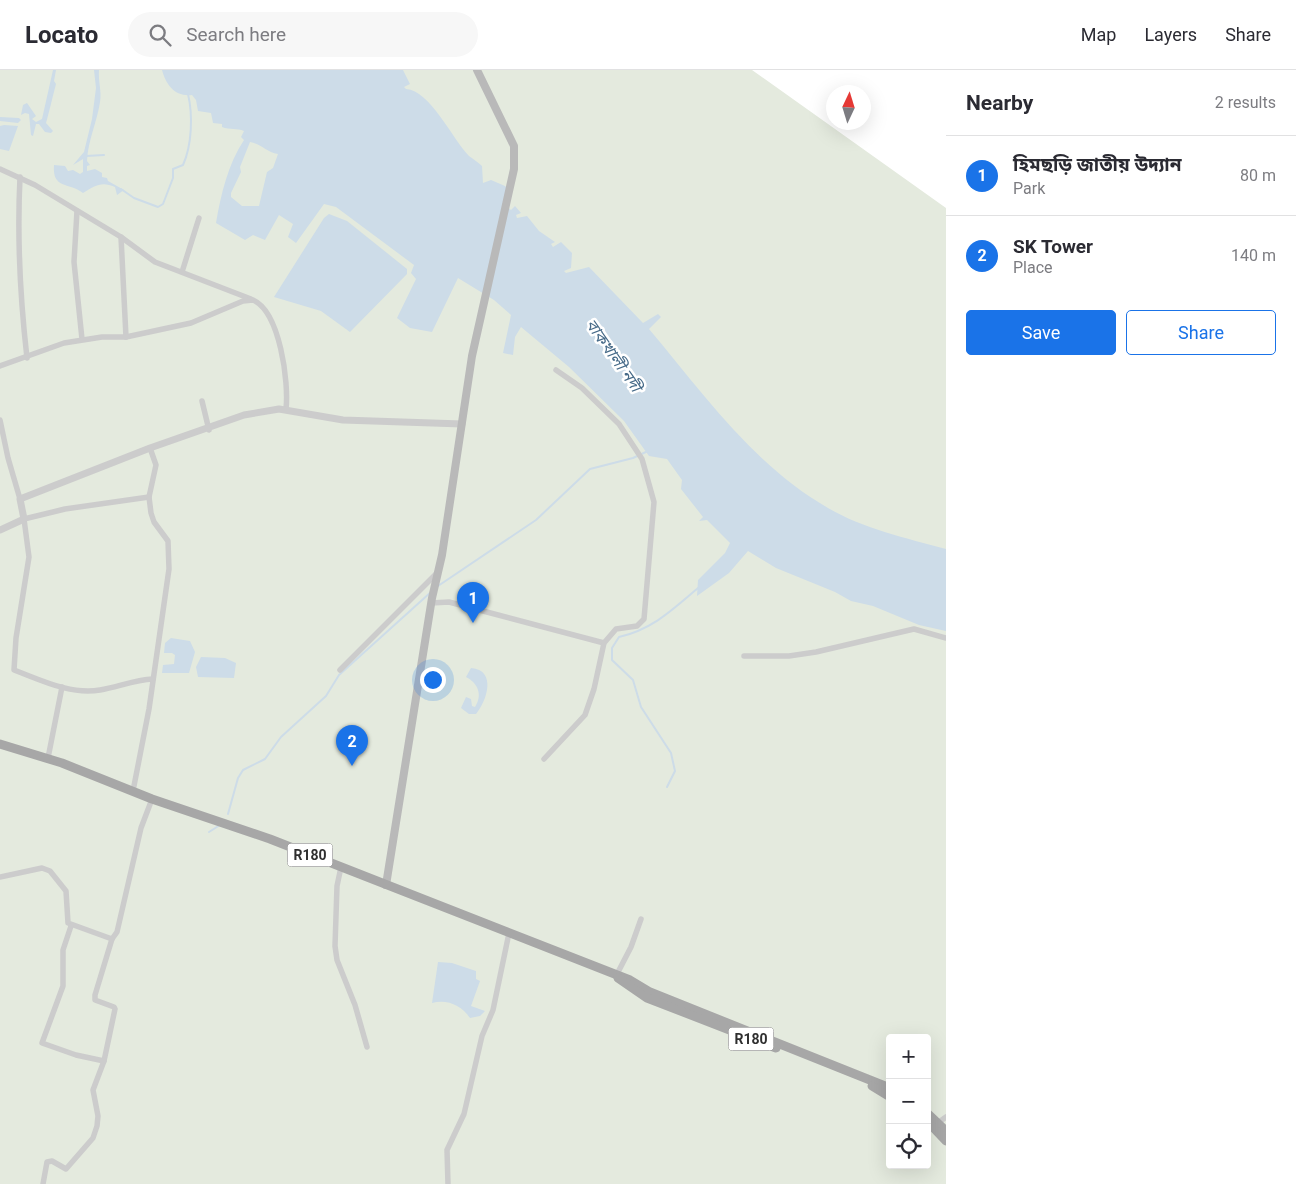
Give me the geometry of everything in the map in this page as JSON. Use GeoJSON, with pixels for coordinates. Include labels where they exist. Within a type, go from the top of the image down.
{"type":"FeatureCollection","features":[{"type":"Feature","properties":{"kind":"main road"},"geometry":{"type":"LineString","coordinates":[[386,885],[472,356],[514,169],[514,146],[477,70]]}},
{"type":"Feature","properties":{"kind":"main road","name":"R180"},"geometry":{"type":"LineString","coordinates":[[0,744],[48,758],[152,798],[270,839],[630,980],[650,992],[886,1086]]}},
{"type":"Feature","properties":{"kind":"main road","name":"R180"},"geometry":{"type":"LineString","coordinates":[[616,976],[647,998],[876,1087],[886,1094]]}},
{"type":"Feature","properties":{"kind":"main road"},"geometry":{"type":"LineString","coordinates":[[942,1120],[946,1131]]}},
{"type":"Feature","properties":{"kind":"main road"},"geometry":{"type":"LineString","coordinates":[[930,1124],[946,1141]]}},
{"type":"Feature","properties":{"kind":"street"},"geometry":{"type":"LineString","coordinates":[[0,169],[20,177],[121,237],[155,262],[253,300],[267,311],[284,362],[288,390],[286,409]]}},
{"type":"Feature","properties":{"kind":"street"},"geometry":{"type":"LineString","coordinates":[[20,177],[17,234],[20,294],[27,358]]}},
{"type":"Feature","properties":{"kind":"street"},"geometry":{"type":"LineString","coordinates":[[77,211],[74,262],[82,339]]}},
{"type":"Feature","properties":{"kind":"street"},"geometry":{"type":"LineString","coordinates":[[182,272],[199,218]]}},
{"type":"Feature","properties":{"kind":"street"},"geometry":{"type":"LineString","coordinates":[[121,237],[126,337]]}},
{"type":"Feature","properties":{"kind":"street"},"geometry":{"type":"LineString","coordinates":[[0,366],[27,358],[64,343],[82,339],[126,337],[190,324],[244,301],[253,300]]}},
{"type":"Feature","properties":{"kind":"street"},"geometry":{"type":"LineString","coordinates":[[544,759],[585,715],[594,689],[604,643],[616,629],[636,626],[644,619],[654,502],[642,459],[619,424],[582,388],[556,370]]}},
{"type":"Feature","properties":{"kind":"street"},"geometry":{"type":"LineString","coordinates":[[202,401],[208,430]]}},
{"type":"Feature","properties":{"kind":"street"},"geometry":{"type":"LineString","coordinates":[[20,499],[150,448],[208,430],[244,415],[286,409],[309,416],[343,420],[462,424]]}},
{"type":"Feature","properties":{"kind":"street"},"geometry":{"type":"LineString","coordinates":[[0,420],[8,458],[20,499],[29,557],[16,638],[14,670],[74,691],[101,690],[131,681],[153,679]]}},
{"type":"Feature","properties":{"kind":"street"},"geometry":{"type":"LineString","coordinates":[[133,791],[167,588],[169,549],[168,541],[154,522],[150,497],[156,465],[150,448]]}},
{"type":"Feature","properties":{"kind":"street"},"geometry":{"type":"LineString","coordinates":[[0,530],[24,519],[65,509],[150,497]]}},
{"type":"Feature","properties":{"kind":"street"},"geometry":{"type":"LineString","coordinates":[[340,670],[437,573]]}},
{"type":"Feature","properties":{"kind":"street"},"geometry":{"type":"LineString","coordinates":[[431,600],[449,602],[604,643]]}},
{"type":"Feature","properties":{"kind":"street"},"geometry":{"type":"LineString","coordinates":[[744,656],[789,656],[816,652],[914,629],[946,638]]}},
{"type":"Feature","properties":{"kind":"street"},"geometry":{"type":"LineString","coordinates":[[48,758],[62,687]]}},
{"type":"Feature","properties":{"kind":"street"},"geometry":{"type":"LineString","coordinates":[[43,1184],[47,1162],[52,1161],[66,1169],[93,1138],[98,1121],[93,1090],[104,1061],[115,1009],[95,1000],[95,995],[112,939],[117,932],[141,828],[152,798]]}},
{"type":"Feature","properties":{"kind":"street"},"geometry":{"type":"LineString","coordinates":[[341,867],[337,886],[335,946],[337,960],[355,1005],[367,1047]]}},
{"type":"Feature","properties":{"kind":"street"},"geometry":{"type":"LineString","coordinates":[[0,877],[42,868],[50,871],[66,891],[68,923],[71,926],[112,939]]}},
{"type":"Feature","properties":{"kind":"street"},"geometry":{"type":"LineString","coordinates":[[616,976],[631,947],[641,920]]}},
{"type":"Feature","properties":{"kind":"street"},"geometry":{"type":"LineString","coordinates":[[71,926],[63,950],[63,986],[42,1043],[76,1055],[104,1061]]}},
{"type":"Feature","properties":{"kind":"street"},"geometry":{"type":"LineString","coordinates":[[448,1184],[447,1150],[464,1114],[482,1036],[493,1010],[510,934]]}},
{"type":"Feature","properties":{"kind":"shaded area"},"geometry":{"type":"Polygon","coordinates":[[[0,70],[752,70],[826,123],[826,130],[836,130],[946,208],[946,1184],[0,1184],[0,70]]]}},
{"type":"Feature","properties":{"kind":"water"},"geometry":{"type":"Polygon","coordinates":[[[53,70],[56,70],[54,81],[56,84],[46,123],[53,131],[51,133],[45,132],[39,124],[36,124],[33,136],[31,135],[29,114],[21,115],[23,105],[27,103],[36,116],[32,119],[36,122],[42,119],[53,70]]]}},
{"type":"Feature","properties":{"kind":"water"},"geometry":{"type":"Polygon","coordinates":[[[94,70],[99,70],[100,98],[89,146],[87,161],[90,165],[87,166],[87,171],[95,169],[102,173],[102,177],[107,178],[108,181],[124,190],[117,195],[115,187],[106,184],[95,186],[83,193],[59,182],[54,173],[54,165],[65,166],[68,171],[73,170],[80,174],[83,172],[83,159],[73,165],[84,152],[92,119],[96,88],[94,70]]]}},
{"type":"Feature","properties":{"kind":"water","name":"বাকখালী নদী"},"geometry":{"type":"Polygon","coordinates":[[[162,70],[403,70],[410,84],[404,87],[424,98],[432,106],[463,149],[482,166],[483,183],[491,180],[505,186],[511,192],[503,203],[511,210],[515,206],[521,213],[516,215],[517,218],[527,216],[539,231],[555,242],[551,244],[553,247],[561,242],[572,253],[571,268],[564,271],[566,273],[589,267],[643,323],[658,314],[661,317],[649,329],[731,427],[776,471],[801,491],[828,508],[856,522],[946,549],[946,631],[919,625],[873,606],[851,601],[835,592],[776,568],[748,551],[729,573],[697,596],[698,580],[725,553],[730,543],[707,520],[699,521],[703,517],[681,489],[682,480],[667,459],[649,456],[624,421],[569,367],[521,327],[515,337],[513,355],[503,353],[511,315],[494,300],[458,278],[432,332],[410,328],[397,318],[416,279],[411,273],[414,265],[336,207],[324,204],[296,243],[288,237],[293,224],[279,215],[265,240],[253,235],[245,240],[216,223],[226,180],[238,149],[244,140],[241,137],[244,131],[225,128],[222,127],[222,124],[213,123],[211,113],[198,111],[196,100],[192,95],[176,92],[169,85],[162,70]],[[250,142],[231,197],[242,206],[259,206],[267,172],[273,168],[278,154],[250,142]]]}},
{"type":"Feature","properties":{"kind":"water"},"geometry":{"type":"Polygon","coordinates":[[[0,117],[19,118],[21,120],[18,123],[0,121],[0,117]]]}},
{"type":"Feature","properties":{"kind":"water"},"geometry":{"type":"Polygon","coordinates":[[[0,126],[18,126],[9,151],[0,149],[0,126]]]}},
{"type":"Feature","properties":{"kind":"water"},"geometry":{"type":"Polygon","coordinates":[[[329,214],[347,221],[407,269],[407,274],[350,332],[321,311],[274,297],[324,218],[329,214]]]}},
{"type":"Feature","properties":{"kind":"water"},"geometry":{"type":"Polygon","coordinates":[[[171,638],[190,641],[195,652],[189,673],[162,673],[163,665],[174,664],[175,655],[164,653],[165,643],[171,638]]]}},
{"type":"Feature","properties":{"kind":"water"},"geometry":{"type":"Polygon","coordinates":[[[201,657],[225,658],[236,663],[234,678],[198,677],[196,667],[201,657]]]}},
{"type":"Feature","properties":{"kind":"water"},"geometry":{"type":"Polygon","coordinates":[[[471,668],[479,670],[487,680],[484,702],[476,714],[469,714],[461,708],[466,697],[471,699],[472,706],[475,707],[479,698],[476,686],[466,677],[471,668]]]}},
{"type":"Feature","properties":{"kind":"water"},"geometry":{"type":"Polygon","coordinates":[[[438,962],[452,963],[476,971],[476,979],[480,981],[471,1006],[485,1011],[480,1016],[470,1018],[458,1006],[453,1004],[443,1002],[432,1003],[438,962]]]}},
{"type":"Feature","properties":{"kind":"waterway"},"geometry":{"type":"LineString","coordinates":[[121,189],[134,198],[158,207],[163,204],[173,178],[173,169],[183,165],[186,157],[190,139],[191,120],[188,94]]}},
{"type":"Feature","properties":{"kind":"waterway"},"geometry":{"type":"LineString","coordinates":[[86,156],[104,155]]}},
{"type":"Feature","properties":{"kind":"waterway"},"geometry":{"type":"LineString","coordinates":[[438,586],[536,520],[590,469],[633,458],[648,451]]}},
{"type":"Feature","properties":{"kind":"waterway"},"geometry":{"type":"LineString","coordinates":[[667,787],[675,771],[671,753],[641,707],[633,680],[612,660],[612,648],[619,637],[631,634],[652,624],[698,588]]}},
{"type":"Feature","properties":{"kind":"waterway"},"geometry":{"type":"LineString","coordinates":[[228,814],[238,778],[243,770],[265,759],[281,737],[326,696],[339,675],[431,592]]}},
{"type":"Feature","properties":{"kind":"waterway"},"geometry":{"type":"LineString","coordinates":[[209,832],[220,825]]}},
{"type":"Feature","properties":{"kind":"place","name":"হিমছড়ি জাতীয় উদ্যান"},"geometry":{"type":"Point","coordinates":[473,623]}},
{"type":"Feature","properties":{"kind":"place","name":"SK Tower"},"geometry":{"type":"Point","coordinates":[352,766]}}]}
